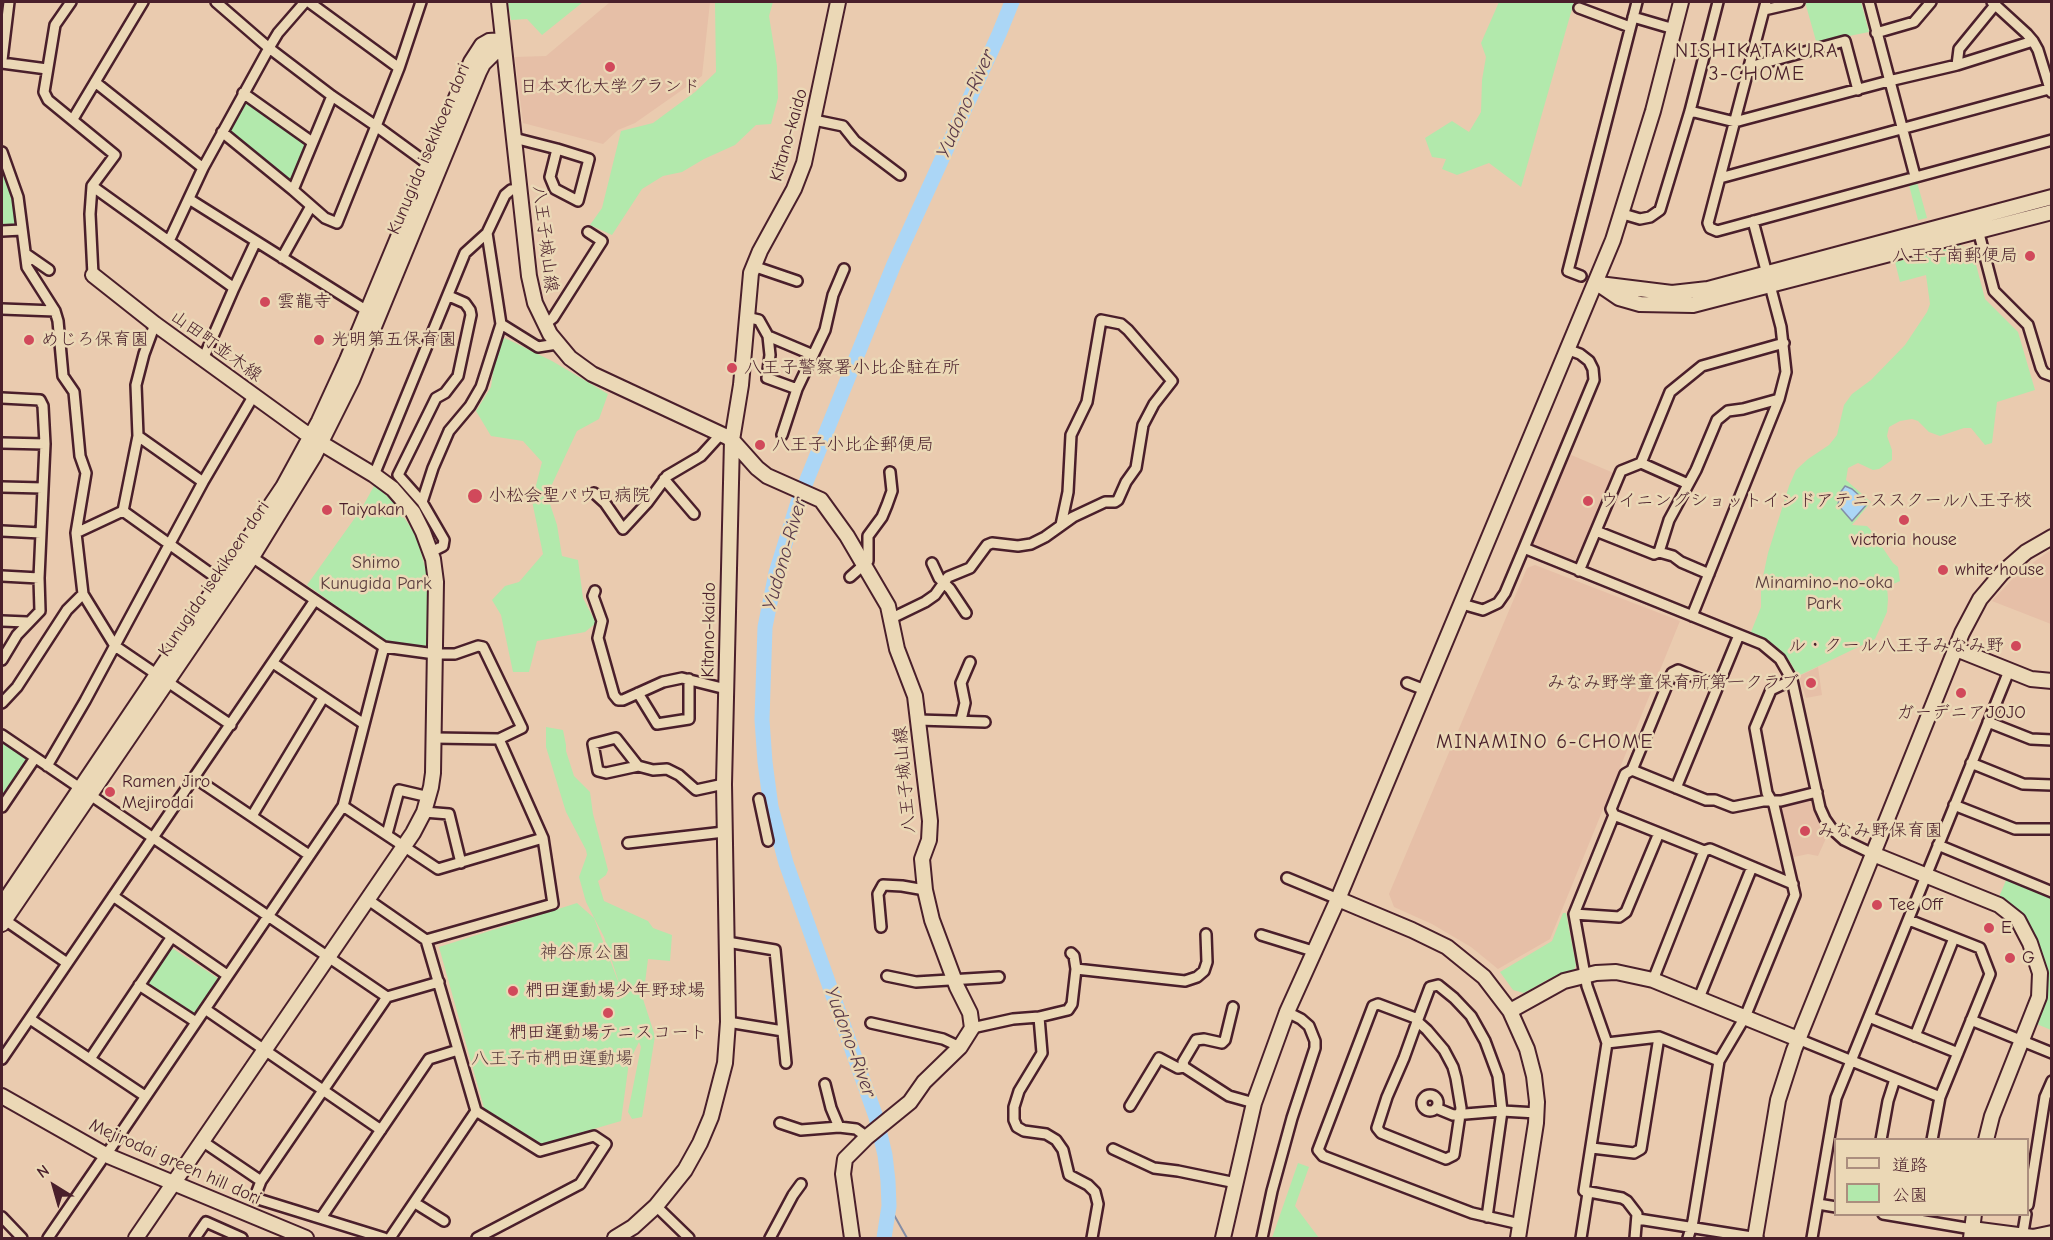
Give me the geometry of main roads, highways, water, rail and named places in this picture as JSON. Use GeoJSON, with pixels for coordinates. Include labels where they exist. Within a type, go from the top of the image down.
{"type":"FeatureCollection","features":[{"type":"Feature","properties":{"kind":"water"},"geometry":{"type":"Polygon","coordinates":[[[1845,486],[1868,503],[1852,521],[1838,505],[1840,493],[1845,486]]]}},
{"type":"Feature","properties":{"kind":"waterway","name":"Yudono-River"},"geometry":{"type":"LineString","coordinates":[[884,1238],[889,1206],[888,1181],[885,1155],[876,1117],[786,863],[771,807],[762,720],[765,627],[776,573],[798,502],[894,264],[1012,2]]}},
{"type":"Feature","properties":{"kind":"waterway"},"geometry":{"type":"LineString","coordinates":[[889,1206],[907,1238]]}},
{"type":"Feature","properties":{"kind":"place","name":"日本文化大学グランド"},"geometry":{"type":"Point","coordinates":[610,67]}},
{"type":"Feature","properties":{"kind":"place","name":"八王子南郵便局"},"geometry":{"type":"Point","coordinates":[2030,256]}},
{"type":"Feature","properties":{"kind":"place","name":"雲龍寺"},"geometry":{"type":"Point","coordinates":[265,302]}},
{"type":"Feature","properties":{"kind":"place","name":"めじろ保育園"},"geometry":{"type":"Point","coordinates":[29,340]}},
{"type":"Feature","properties":{"kind":"place","name":"光明第五保育園"},"geometry":{"type":"Point","coordinates":[319,340]}},
{"type":"Feature","properties":{"kind":"place","name":"八王子警察署小比企駐在所"},"geometry":{"type":"Point","coordinates":[732,368]}},
{"type":"Feature","properties":{"kind":"place","name":"八王子小比企郵便局"},"geometry":{"type":"Point","coordinates":[760,445]}},
{"type":"Feature","properties":{"kind":"place","name":"小松会聖パウロ病院"},"geometry":{"type":"Point","coordinates":[475,496]}},
{"type":"Feature","properties":{"kind":"place","name":"ウイニングショットインドアテニススクール八王子校"},"geometry":{"type":"Point","coordinates":[1588,501]}},
{"type":"Feature","properties":{"kind":"place","name":"Taiyakan"},"geometry":{"type":"Point","coordinates":[327,510]}},
{"type":"Feature","properties":{"kind":"place","name":"victoria house"},"geometry":{"type":"Point","coordinates":[1904,520]}},
{"type":"Feature","properties":{"kind":"place","name":"white house"},"geometry":{"type":"Point","coordinates":[1943,570]}},
{"type":"Feature","properties":{"kind":"place","name":"ル・クール八王子みなみ野"},"geometry":{"type":"Point","coordinates":[2016,646]}},
{"type":"Feature","properties":{"kind":"place","name":"みなみ野学童保育所第一クラブ"},"geometry":{"type":"Point","coordinates":[1811,683]}},
{"type":"Feature","properties":{"kind":"place","name":"ガーデニアJOJO"},"geometry":{"type":"Point","coordinates":[1961,693]}},
{"type":"Feature","properties":{"kind":"place","name":"Ramen Jiro Mejirodai"},"geometry":{"type":"Point","coordinates":[110,792]}},
{"type":"Feature","properties":{"kind":"place","name":"みなみ野保育園"},"geometry":{"type":"Point","coordinates":[1805,831]}},
{"type":"Feature","properties":{"kind":"place","name":"Tee Off"},"geometry":{"type":"Point","coordinates":[1877,905]}},
{"type":"Feature","properties":{"kind":"place","name":"E"},"geometry":{"type":"Point","coordinates":[1989,928]}},
{"type":"Feature","properties":{"kind":"place","name":"G"},"geometry":{"type":"Point","coordinates":[2010,958]}},
{"type":"Feature","properties":{"kind":"place","name":"椚田運動場少年野球場"},"geometry":{"type":"Point","coordinates":[513,991]}},
{"type":"Feature","properties":{"kind":"place","name":"椚田運動場テニスコート"},"geometry":{"type":"Point","coordinates":[608,1013]}},
{"type":"Feature","properties":{"kind":"district","name":"NISHIKATAKURA 3-CHOME"},"geometry":{"type":"Point","coordinates":[1757,62]}},
{"type":"Feature","properties":{"kind":"district","name":"MINAMINO 6-CHOME"},"geometry":{"type":"Point","coordinates":[1545,742]}},
{"type":"Feature","properties":{"kind":"park label","name":"Shimo Kunugida Park"},"geometry":{"type":"Point","coordinates":[376,573]}},
{"type":"Feature","properties":{"kind":"park label","name":"Minamino-no-oka Park"},"geometry":{"type":"Point","coordinates":[1824,593]}},
{"type":"Feature","properties":{"kind":"park label","name":"神谷原公園"},"geometry":{"type":"Point","coordinates":[585,953]}},
{"type":"Feature","properties":{"kind":"park label","name":"八王子市椚田運動場"},"geometry":{"type":"Point","coordinates":[552,1059]}}]}
